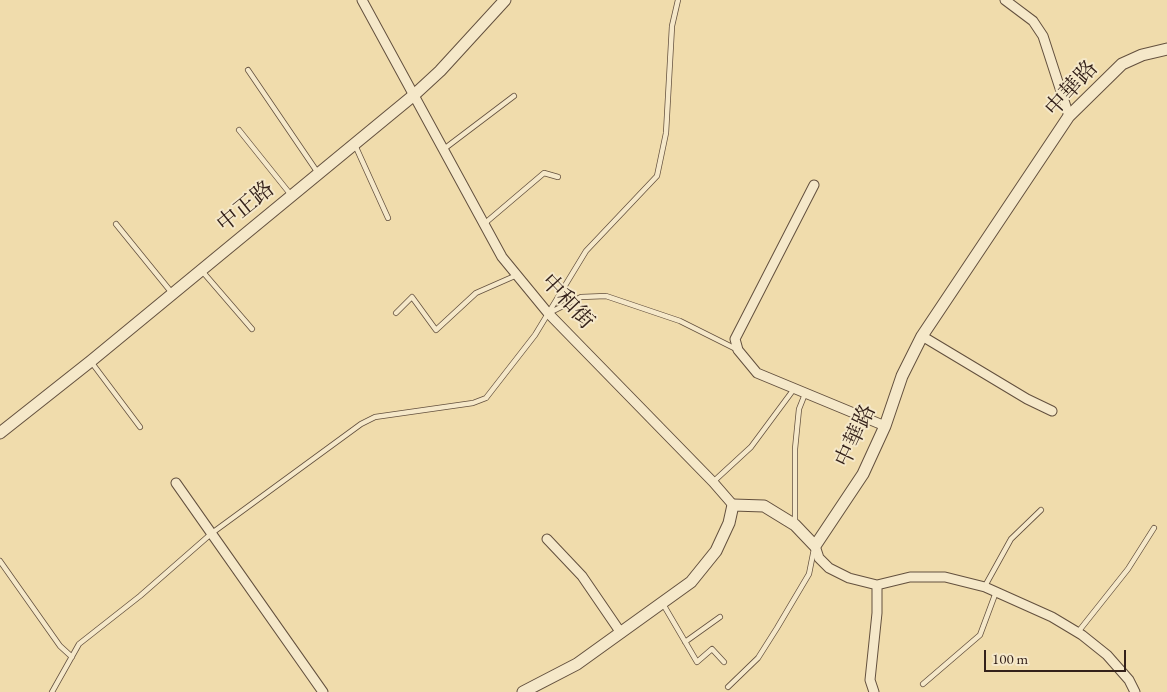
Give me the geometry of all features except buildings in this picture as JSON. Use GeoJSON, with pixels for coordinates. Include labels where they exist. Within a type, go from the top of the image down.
{"type":"FeatureCollection","features":[{"type":"Feature","properties":{"kind":"street","name":"中和街"},"geometry":{"type":"LineString","coordinates":[[362,0],[502,257],[548,313],[714,482],[733,505]]}},
{"type":"Feature","properties":{"kind":"street","name":"中正路"},"geometry":{"type":"LineString","coordinates":[[0,433],[91,362],[172,293],[414,95],[440,71],[505,0]]}},
{"type":"Feature","properties":{"kind":"street"},"geometry":{"type":"LineString","coordinates":[[1005,0],[1033,21],[1043,36],[1069,116]]}},
{"type":"Feature","properties":{"kind":"street","name":"中華路"},"geometry":{"type":"LineString","coordinates":[[815,546],[863,474],[885,426],[902,376],[922,336],[1069,116],[1122,64],[1142,55],[1167,49]]}},
{"type":"Feature","properties":{"kind":"street"},"geometry":{"type":"LineString","coordinates":[[814,185],[735,339],[738,350],[757,373],[794,390],[885,426]]}},
{"type":"Feature","properties":{"kind":"street"},"geometry":{"type":"LineString","coordinates":[[922,336],[1027,399],[1052,411]]}},
{"type":"Feature","properties":{"kind":"street"},"geometry":{"type":"LineString","coordinates":[[176,483],[323,692]]}},
{"type":"Feature","properties":{"kind":"street"},"geometry":{"type":"LineString","coordinates":[[523,692],[577,664],[663,604],[703,570],[729,523],[733,505],[764,506],[795,524],[815,546],[820,558],[829,568],[849,578],[877,585],[910,577],[945,577],[985,587],[1052,617],[1078,632],[1107,655],[1129,680],[1135,692]]}},
{"type":"Feature","properties":{"kind":"street"},"geometry":{"type":"LineString","coordinates":[[547,539],[582,576],[621,633]]}},
{"type":"Feature","properties":{"kind":"street"},"geometry":{"type":"LineString","coordinates":[[874,692],[870,680],[877,613],[877,585]]}},
{"type":"Feature","properties":{"kind":"lane"},"geometry":{"type":"LineString","coordinates":[[52,692],[79,644],[140,596],[212,533],[361,424],[375,417],[473,403],[486,398],[534,335],[586,251],[657,176],[666,133],[672,26],[678,0]]}},
{"type":"Feature","properties":{"kind":"lane"},"geometry":{"type":"LineString","coordinates":[[248,70],[319,174]]}},
{"type":"Feature","properties":{"kind":"lane"},"geometry":{"type":"LineString","coordinates":[[444,149],[514,96]]}},
{"type":"Feature","properties":{"kind":"lane"},"geometry":{"type":"LineString","coordinates":[[238,130],[292,196]]}},
{"type":"Feature","properties":{"kind":"lane"},"geometry":{"type":"LineString","coordinates":[[355,145],[388,218]]}},
{"type":"Feature","properties":{"kind":"lane"},"geometry":{"type":"LineString","coordinates":[[484,224],[544,173],[558,177]]}},
{"type":"Feature","properties":{"kind":"lane"},"geometry":{"type":"LineString","coordinates":[[116,224],[172,293]]}},
{"type":"Feature","properties":{"kind":"lane"},"geometry":{"type":"LineString","coordinates":[[201,270],[252,329]]}},
{"type":"Feature","properties":{"kind":"lane"},"geometry":{"type":"LineString","coordinates":[[396,314],[412,297],[436,330],[476,293],[517,275]]}},
{"type":"Feature","properties":{"kind":"lane"},"geometry":{"type":"LineString","coordinates":[[548,313],[581,297],[606,296],[680,322],[738,350]]}},
{"type":"Feature","properties":{"kind":"lane"},"geometry":{"type":"LineString","coordinates":[[91,362],[140,427]]}},
{"type":"Feature","properties":{"kind":"lane"},"geometry":{"type":"LineString","coordinates":[[714,482],[751,447],[794,390]]}},
{"type":"Feature","properties":{"kind":"lane"},"geometry":{"type":"LineString","coordinates":[[795,524],[796,449],[799,409],[805,394]]}},
{"type":"Feature","properties":{"kind":"lane"},"geometry":{"type":"LineString","coordinates":[[985,587],[1011,538],[1041,510]]}},
{"type":"Feature","properties":{"kind":"lane"},"geometry":{"type":"LineString","coordinates":[[1078,632],[1128,569],[1154,528]]}},
{"type":"Feature","properties":{"kind":"lane"},"geometry":{"type":"LineString","coordinates":[[728,687],[758,658],[777,628],[809,574],[815,546]]}},
{"type":"Feature","properties":{"kind":"lane"},"geometry":{"type":"LineString","coordinates":[[0,561],[60,646],[72,657]]}},
{"type":"Feature","properties":{"kind":"lane"},"geometry":{"type":"LineString","coordinates":[[923,684],[980,635],[996,592]]}},
{"type":"Feature","properties":{"kind":"lane"},"geometry":{"type":"LineString","coordinates":[[663,604],[697,662],[712,649],[724,662]]}},
{"type":"Feature","properties":{"kind":"lane"},"geometry":{"type":"LineString","coordinates":[[685,642],[720,617]]}}]}
